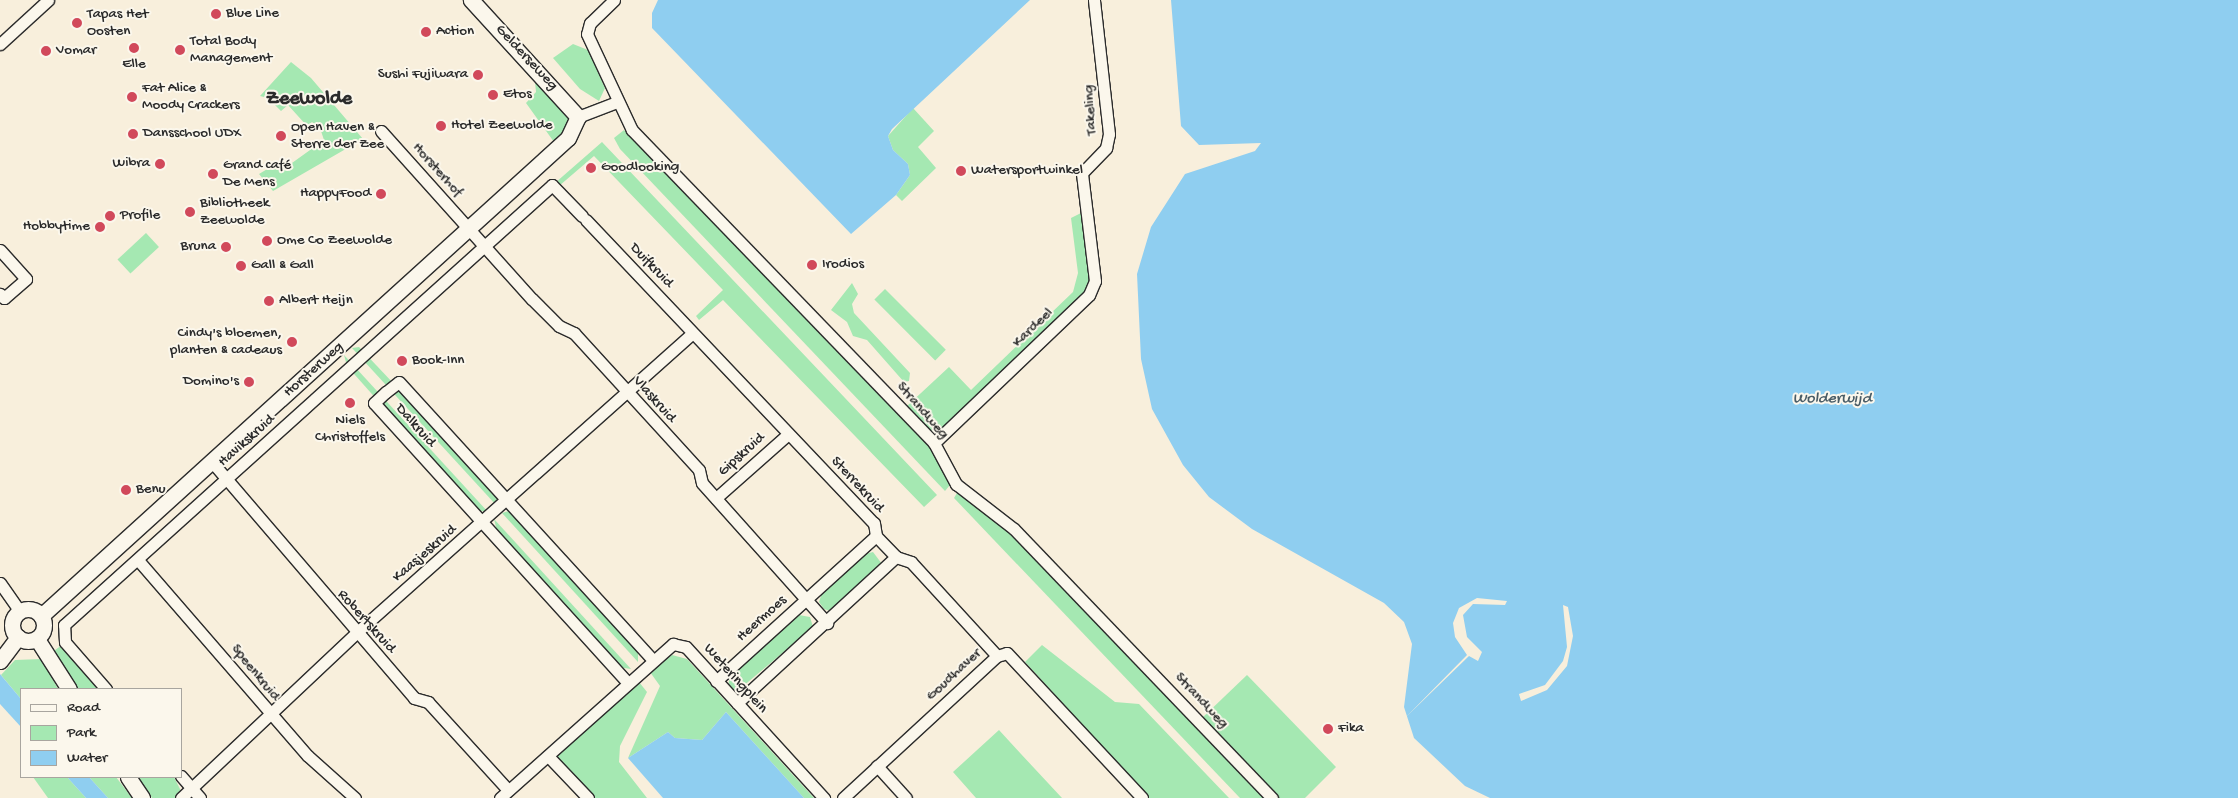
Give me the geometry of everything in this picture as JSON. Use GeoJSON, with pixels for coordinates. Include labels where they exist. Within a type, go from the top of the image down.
{"type":"FeatureCollection","features":[{"type":"Feature","properties":{"kind":"street"},"geometry":{"type":"LineString","coordinates":[[0,44],[48,0]]}},
{"type":"Feature","properties":{"kind":"street","name":"Gelderseweg"},"geometry":{"type":"LineString","coordinates":[[471,0],[578,117]]}},
{"type":"Feature","properties":{"kind":"street","name":"Strandweg"},"geometry":{"type":"LineString","coordinates":[[614,0],[590,23],[587,34],[617,102],[632,130],[934,443],[956,484],[1014,529],[1272,798]]}},
{"type":"Feature","properties":{"kind":"street","name":"Takeling"},"geometry":{"type":"LineString","coordinates":[[1086,210],[1082,173],[1106,148],[1109,134],[1094,0]]}},
{"type":"Feature","properties":{"kind":"street"},"geometry":{"type":"LineString","coordinates":[[578,117],[617,102]]}},
{"type":"Feature","properties":{"kind":"street","name":"Horsterweg"},"geometry":{"type":"LineString","coordinates":[[40,616],[470,229],[568,138],[578,117]]}},
{"type":"Feature","properties":{"kind":"street","name":"Horsterhof"},"geometry":{"type":"LineString","coordinates":[[381,131],[470,229]]}},
{"type":"Feature","properties":{"kind":"street","name":"Duifkruid"},"geometry":{"type":"LineString","coordinates":[[552,184],[691,335]]}},
{"type":"Feature","properties":{"kind":"street","name":"Havikskruid"},"geometry":{"type":"LineString","coordinates":[[105,688],[65,642],[64,626],[552,184]]}},
{"type":"Feature","properties":{"kind":"street","name":"Kardeel"},"geometry":{"type":"LineString","coordinates":[[934,443],[1090,294],[1095,281],[1086,210]]}},
{"type":"Feature","properties":{"kind":"street","name":"Vlaskruid"},"geometry":{"type":"LineString","coordinates":[[470,229],[559,326],[574,333],[699,470],[702,483],[806,599]]}},
{"type":"Feature","properties":{"kind":"street"},"geometry":{"type":"LineString","coordinates":[[0,250],[26,279],[4,298],[0,294]]}},
{"type":"Feature","properties":{"kind":"street","name":"Kaasjeskruid"},"geometry":{"type":"LineString","coordinates":[[181,798],[356,633],[483,524],[691,335]]}},
{"type":"Feature","properties":{"kind":"street","name":"Sterrekruid"},"geometry":{"type":"LineString","coordinates":[[691,335],[874,523],[876,536],[896,557],[912,562],[997,656]]}},
{"type":"Feature","properties":{"kind":"street","name":"Dalkruid"},"geometry":{"type":"LineString","coordinates":[[628,684],[374,404],[386,392],[399,382],[653,660]]}},
{"type":"Feature","properties":{"kind":"street","name":"Gipskruid"},"geometry":{"type":"LineString","coordinates":[[716,498],[788,434]]}},
{"type":"Feature","properties":{"kind":"street","name":"Robertskruid"},"geometry":{"type":"LineString","coordinates":[[212,462],[356,633],[414,698],[428,702],[504,794]]}},
{"type":"Feature","properties":{"kind":"street","name":"Heermoes"},"geometry":{"type":"LineString","coordinates":[[716,681],[876,536]]}},
{"type":"Feature","properties":{"kind":"street"},"geometry":{"type":"LineString","coordinates":[[737,703],[827,623],[896,557]]}},
{"type":"Feature","properties":{"kind":"street","name":"Speenkruid"},"geometry":{"type":"LineString","coordinates":[[138,560],[271,715],[355,798]]}},
{"type":"Feature","properties":{"kind":"street"},"geometry":{"type":"LineString","coordinates":[[0,583],[20,612]]}},
{"type":"Feature","properties":{"kind":"street","name":"Heermoes"},"geometry":{"type":"LineString","coordinates":[[806,599],[827,623]]}},
{"type":"Feature","properties":{"kind":"street"},"geometry":{"type":"LineString","coordinates":[[18,637],[12,625],[20,612],[30,610],[40,616],[44,628],[37,639]]}},
{"type":"Feature","properties":{"kind":"street"},"geometry":{"type":"LineString","coordinates":[[18,637],[37,639]]}},
{"type":"Feature","properties":{"kind":"street"},"geometry":{"type":"LineString","coordinates":[[0,661],[18,637]]}},
{"type":"Feature","properties":{"kind":"street"},"geometry":{"type":"LineString","coordinates":[[37,639],[68,688]]}},
{"type":"Feature","properties":{"kind":"street","name":"Weteringplein"},"geometry":{"type":"LineString","coordinates":[[504,794],[673,644],[686,647],[824,798]]}},
{"type":"Feature","properties":{"kind":"street","name":"Goudhaver"},"geometry":{"type":"LineString","coordinates":[[843,798],[997,656],[1007,653],[1018,659],[1142,798]]}},
{"type":"Feature","properties":{"kind":"street"},"geometry":{"type":"LineString","coordinates":[[548,756],[588,798]]}},
{"type":"Feature","properties":{"kind":"street"},"geometry":{"type":"LineString","coordinates":[[877,766],[906,798]]}},
{"type":"Feature","properties":{"kind":"street"},"geometry":{"type":"LineString","coordinates":[[182,777],[200,798]]}},
{"type":"Feature","properties":{"kind":"street"},"geometry":{"type":"LineString","coordinates":[[129,778],[142,798]]}},
{"type":"Feature","properties":{"kind":"green space"},"geometry":{"type":"Polygon","coordinates":[[[573,44],[588,50],[605,88],[599,101],[580,89],[553,58],[573,44]]]}},
{"type":"Feature","properties":{"kind":"green space"},"geometry":{"type":"Polygon","coordinates":[[[291,62],[311,78],[363,139],[273,191],[259,174],[279,162],[285,168],[324,140],[320,128],[312,122],[307,126],[288,105],[281,111],[268,98],[260,96],[291,62]]]}},
{"type":"Feature","properties":{"kind":"green space"},"geometry":{"type":"Polygon","coordinates":[[[535,82],[569,115],[567,132],[554,142],[526,103],[536,92],[535,82]]]}},
{"type":"Feature","properties":{"kind":"green space"},"geometry":{"type":"Polygon","coordinates":[[[913,108],[934,131],[918,147],[936,168],[902,201],[896,195],[910,175],[908,164],[893,150],[888,136],[913,108]]]}},
{"type":"Feature","properties":{"kind":"green space"},"geometry":{"type":"Polygon","coordinates":[[[624,130],[936,454],[950,485],[945,491],[620,149],[614,138],[624,130]]]}},
{"type":"Feature","properties":{"kind":"green space"},"geometry":{"type":"Polygon","coordinates":[[[602,142],[937,495],[924,507],[723,300],[699,320],[696,316],[723,290],[594,156],[559,186],[555,183],[602,142]]]}},
{"type":"Feature","properties":{"kind":"green space"},"geometry":{"type":"Polygon","coordinates":[[[1083,212],[1092,278],[1085,294],[937,433],[931,431],[907,406],[949,367],[971,390],[1073,292],[1078,273],[1071,218],[1083,212]]]}},
{"type":"Feature","properties":{"kind":"green space"},"geometry":{"type":"Polygon","coordinates":[[[146,233],[159,247],[130,273],[117,260],[146,233]]]}},
{"type":"Feature","properties":{"kind":"green space"},"geometry":{"type":"Polygon","coordinates":[[[852,283],[858,294],[852,304],[854,313],[910,373],[909,381],[904,382],[867,340],[853,336],[847,322],[831,310],[852,283]]]}},
{"type":"Feature","properties":{"kind":"green space"},"geometry":{"type":"Polygon","coordinates":[[[885,289],[946,350],[935,360],[874,300],[885,289]]]}},
{"type":"Feature","properties":{"kind":"green space"},"geometry":{"type":"Polygon","coordinates":[[[359,347],[499,495],[496,505],[352,348],[359,347]]]}},
{"type":"Feature","properties":{"kind":"green space"},"geometry":{"type":"Polygon","coordinates":[[[344,355],[488,512],[475,510],[347,366],[344,355]]]}},
{"type":"Feature","properties":{"kind":"green space"},"geometry":{"type":"Polygon","coordinates":[[[957,493],[1016,536],[1264,798],[1240,798],[954,498],[957,493]]]}},
{"type":"Feature","properties":{"kind":"green space"},"geometry":{"type":"Polygon","coordinates":[[[509,511],[638,648],[638,662],[502,513],[509,511]]]}},
{"type":"Feature","properties":{"kind":"green space"},"geometry":{"type":"Polygon","coordinates":[[[494,519],[631,669],[618,667],[497,531],[494,519]]]}},
{"type":"Feature","properties":{"kind":"green space"},"geometry":{"type":"Polygon","coordinates":[[[873,552],[882,564],[830,611],[824,609],[819,602],[822,593],[865,554],[873,552]]]}},
{"type":"Feature","properties":{"kind":"green space"},"geometry":{"type":"Polygon","coordinates":[[[799,615],[810,617],[813,627],[735,693],[728,685],[730,677],[799,615]]]}},
{"type":"Feature","properties":{"kind":"green space"},"geometry":{"type":"Polygon","coordinates":[[[62,645],[98,688],[73,688],[51,653],[62,645]]]}},
{"type":"Feature","properties":{"kind":"green space"},"geometry":{"type":"Polygon","coordinates":[[[1042,645],[1115,702],[1139,704],[1229,798],[1149,798],[1025,662],[1042,645]]]}},
{"type":"Feature","properties":{"kind":"green space"},"geometry":{"type":"Polygon","coordinates":[[[672,655],[687,659],[814,798],[804,798],[726,712],[702,740],[675,738],[668,732],[628,758],[660,686],[650,672],[672,655]]]}},
{"type":"Feature","properties":{"kind":"green space"},"geometry":{"type":"Polygon","coordinates":[[[42,659],[57,688],[20,688],[20,698],[1,675],[15,660],[42,659]]]}},
{"type":"Feature","properties":{"kind":"green space"},"geometry":{"type":"Polygon","coordinates":[[[1247,675],[1336,767],[1305,798],[1277,798],[1201,719],[1247,675]]]}},
{"type":"Feature","properties":{"kind":"green space"},"geometry":{"type":"Polygon","coordinates":[[[639,682],[647,692],[620,746],[619,762],[647,798],[595,798],[557,756],[639,682]]]}},
{"type":"Feature","properties":{"kind":"green space"},"geometry":{"type":"Polygon","coordinates":[[[999,730],[1062,798],[976,798],[953,772],[999,730]]]}},
{"type":"Feature","properties":{"kind":"green space"},"geometry":{"type":"Polygon","coordinates":[[[34,778],[68,778],[86,798],[48,798],[34,778]]]}},
{"type":"Feature","properties":{"kind":"green space"},"geometry":{"type":"Polygon","coordinates":[[[90,778],[117,778],[132,798],[108,798],[90,778]]]}},
{"type":"Feature","properties":{"kind":"green space"},"geometry":{"type":"Polygon","coordinates":[[[137,778],[174,778],[181,791],[176,798],[152,798],[137,778]]]}},
{"type":"Feature","properties":{"kind":"water"},"geometry":{"type":"Polygon","coordinates":[[[658,0],[1030,0],[892,129],[888,136],[893,150],[908,164],[910,175],[896,195],[851,234],[652,28],[652,13],[658,0]]]}},
{"type":"Feature","properties":{"kind":"water","name":"Wolderwijd"},"geometry":{"type":"Polygon","coordinates":[[[1171,0],[2238,0],[2238,798],[1490,798],[1465,786],[1414,738],[1404,707],[1412,644],[1404,622],[1384,603],[1252,529],[1209,497],[1183,465],[1152,409],[1141,359],[1137,274],[1151,227],[1185,174],[1255,151],[1261,143],[1199,145],[1181,126],[1171,0]]]}},
{"type":"Feature","properties":{"kind":"water"},"geometry":{"type":"Polygon","coordinates":[[[0,674],[20,698],[20,726],[0,704],[0,674]]]}},
{"type":"Feature","properties":{"kind":"water"},"geometry":{"type":"Polygon","coordinates":[[[726,712],[804,798],[663,798],[628,758],[668,732],[675,738],[702,740],[726,712]]]}},
{"type":"Feature","properties":{"kind":"water"},"geometry":{"type":"Polygon","coordinates":[[[68,778],[90,778],[108,798],[86,798],[68,778]]]}},
{"type":"Feature","properties":{"kind":"pier"},"geometry":{"type":"Polygon","coordinates":[[[1477,598],[1507,601],[1505,605],[1473,604],[1463,615],[1467,637],[1482,652],[1478,661],[1469,656],[1405,718],[1467,655],[1455,637],[1453,623],[1459,608],[1477,598]]]}},
{"type":"Feature","properties":{"kind":"pier"},"geometry":{"type":"Polygon","coordinates":[[[1563,605],[1568,607],[1573,636],[1567,666],[1547,690],[1521,701],[1519,694],[1545,685],[1563,661],[1567,647],[1563,605]]]}},
{"type":"Feature","properties":{"kind":"place","name":"Blue Line"},"geometry":{"type":"Point","coordinates":[216,14]}},
{"type":"Feature","properties":{"kind":"place","name":"Tapas Het Oosten"},"geometry":{"type":"Point","coordinates":[77,23]}},
{"type":"Feature","properties":{"kind":"place","name":"Action"},"geometry":{"type":"Point","coordinates":[426,32]}},
{"type":"Feature","properties":{"kind":"place","name":"Elle"},"geometry":{"type":"Point","coordinates":[134,48]}},
{"type":"Feature","properties":{"kind":"place","name":"Total Body Management"},"geometry":{"type":"Point","coordinates":[180,50]}},
{"type":"Feature","properties":{"kind":"place","name":"Vomar"},"geometry":{"type":"Point","coordinates":[46,51]}},
{"type":"Feature","properties":{"kind":"place","name":"Sushi Fujiwara"},"geometry":{"type":"Point","coordinates":[478,75]}},
{"type":"Feature","properties":{"kind":"place","name":"Etos"},"geometry":{"type":"Point","coordinates":[493,95]}},
{"type":"Feature","properties":{"kind":"place","name":"Fat Alice & Moody Crackers"},"geometry":{"type":"Point","coordinates":[132,97]}},
{"type":"Feature","properties":{"kind":"place","name":"Hotel Zeewolde"},"geometry":{"type":"Point","coordinates":[441,126]}},
{"type":"Feature","properties":{"kind":"place","name":"Dansschool UDX"},"geometry":{"type":"Point","coordinates":[133,134]}},
{"type":"Feature","properties":{"kind":"place","name":"Open Haven & Sterre der Zee"},"geometry":{"type":"Point","coordinates":[281,136]}},
{"type":"Feature","properties":{"kind":"place","name":"Wibra"},"geometry":{"type":"Point","coordinates":[160,164]}},
{"type":"Feature","properties":{"kind":"place","name":"Goodlooking"},"geometry":{"type":"Point","coordinates":[591,168]}},
{"type":"Feature","properties":{"kind":"place","name":"Watersportwinkel"},"geometry":{"type":"Point","coordinates":[961,171]}},
{"type":"Feature","properties":{"kind":"place","name":"Grand café De Mens"},"geometry":{"type":"Point","coordinates":[213,174]}},
{"type":"Feature","properties":{"kind":"place","name":"HappyFood"},"geometry":{"type":"Point","coordinates":[381,194]}},
{"type":"Feature","properties":{"kind":"place","name":"Bibliotheek Zeewolde"},"geometry":{"type":"Point","coordinates":[190,212]}},
{"type":"Feature","properties":{"kind":"place","name":"Profile"},"geometry":{"type":"Point","coordinates":[110,216]}},
{"type":"Feature","properties":{"kind":"place","name":"Hobbytime"},"geometry":{"type":"Point","coordinates":[100,227]}},
{"type":"Feature","properties":{"kind":"place","name":"Ome Co Zeewolde"},"geometry":{"type":"Point","coordinates":[267,241]}},
{"type":"Feature","properties":{"kind":"place","name":"Bruna"},"geometry":{"type":"Point","coordinates":[226,247]}},
{"type":"Feature","properties":{"kind":"place","name":"Irodios"},"geometry":{"type":"Point","coordinates":[812,265]}},
{"type":"Feature","properties":{"kind":"place","name":"Gall & Gall"},"geometry":{"type":"Point","coordinates":[241,266]}},
{"type":"Feature","properties":{"kind":"place","name":"Albert Heijn"},"geometry":{"type":"Point","coordinates":[269,301]}},
{"type":"Feature","properties":{"kind":"place","name":"Cindy's bloemen, planten & cadeaus"},"geometry":{"type":"Point","coordinates":[292,342]}},
{"type":"Feature","properties":{"kind":"place","name":"Book-Inn"},"geometry":{"type":"Point","coordinates":[402,361]}},
{"type":"Feature","properties":{"kind":"place","name":"Domino's"},"geometry":{"type":"Point","coordinates":[249,382]}},
{"type":"Feature","properties":{"kind":"place","name":"Niels Christoffels"},"geometry":{"type":"Point","coordinates":[350,403]}},
{"type":"Feature","properties":{"kind":"place","name":"Benu"},"geometry":{"type":"Point","coordinates":[126,490]}},
{"type":"Feature","properties":{"kind":"place","name":"Fika"},"geometry":{"type":"Point","coordinates":[1328,729]}},
{"type":"Feature","properties":{"kind":"district","name":"Zeewolde"},"geometry":{"type":"Point","coordinates":[309,99]}}]}
